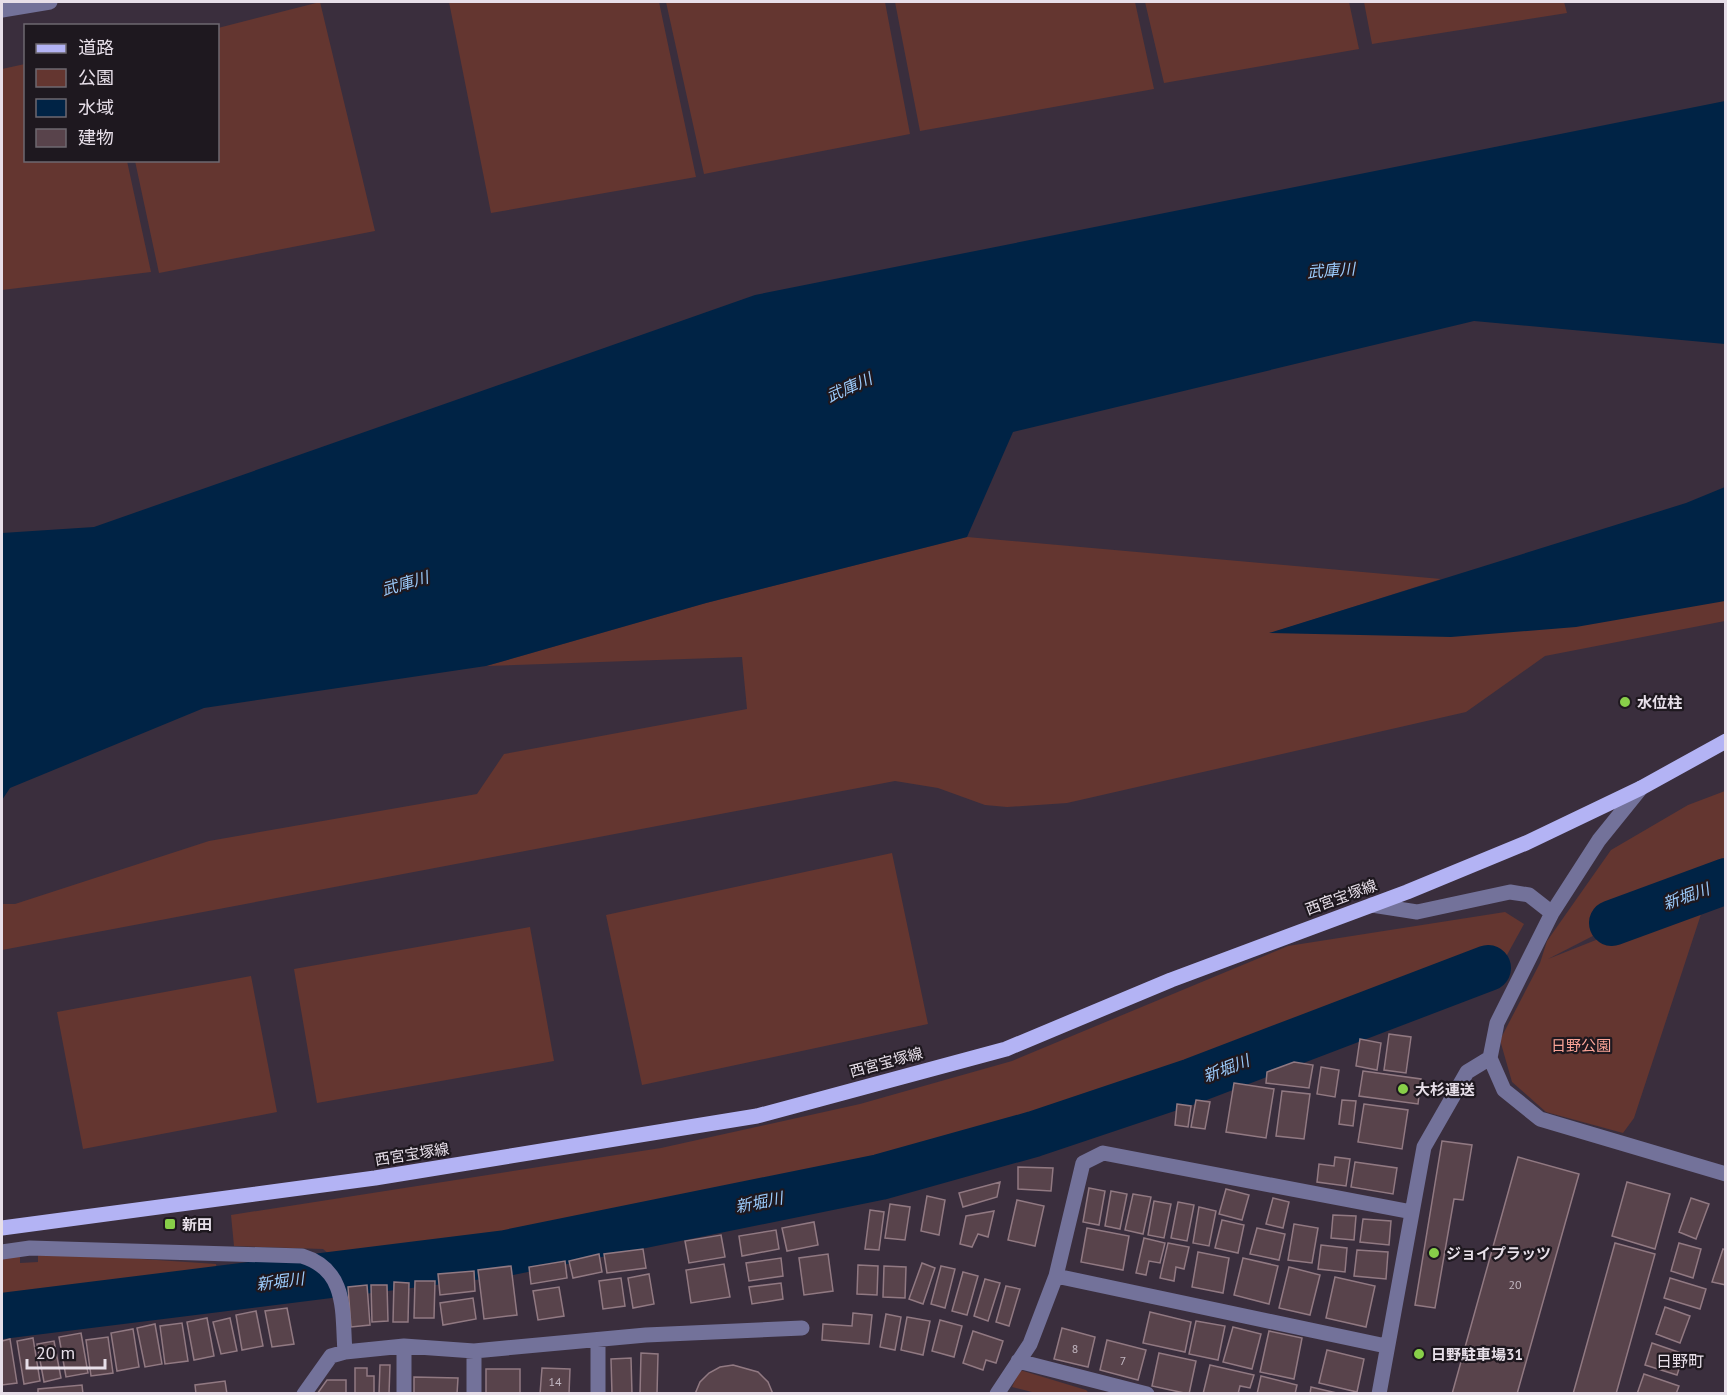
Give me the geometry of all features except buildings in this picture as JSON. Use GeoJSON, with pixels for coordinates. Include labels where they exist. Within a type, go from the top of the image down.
{"type":"FeatureCollection","features":[{"type":"Feature","properties":{"kind":"main road","name":"西宮宝塚線"},"geometry":{"type":"LineString","coordinates":[[2,1228],[375,1178],[757,1116],[1006,1049],[1172,980],[1372,905],[1526,843],[1641,788],[1725,741]]}},
{"type":"Feature","properties":{"kind":"street"},"geometry":{"type":"LineString","coordinates":[[2,10],[50,2]]}},
{"type":"Feature","properties":{"kind":"street"},"geometry":{"type":"LineString","coordinates":[[1641,788],[1599,840],[1552,913],[1497,1023],[1490,1058],[1504,1090],[1540,1119],[1725,1174]]}},
{"type":"Feature","properties":{"kind":"street"},"geometry":{"type":"LineString","coordinates":[[1372,905],[1417,912],[1510,892],[1529,895],[1552,913]]}},
{"type":"Feature","properties":{"kind":"street"},"geometry":{"type":"LineString","coordinates":[[1379,1394],[1424,1147],[1467,1072],[1490,1058]]}},
{"type":"Feature","properties":{"kind":"street"},"geometry":{"type":"LineString","coordinates":[[997,1394],[1030,1344],[1056,1276],[1083,1163],[1103,1153],[1412,1212]]}},
{"type":"Feature","properties":{"kind":"street"},"geometry":{"type":"LineString","coordinates":[[27,1225],[30,1248]]}},
{"type":"Feature","properties":{"kind":"street"},"geometry":{"type":"LineString","coordinates":[[2,1252],[30,1248],[302,1256],[318,1261],[327,1269],[341,1292],[345,1352]]}},
{"type":"Feature","properties":{"kind":"street"},"geometry":{"type":"LineString","coordinates":[[1056,1276],[1386,1346]]}},
{"type":"Feature","properties":{"kind":"street"},"geometry":{"type":"LineString","coordinates":[[304,1394],[331,1356],[345,1352],[404,1346],[474,1351],[646,1335],[802,1328]]}},
{"type":"Feature","properties":{"kind":"street"},"geometry":{"type":"LineString","coordinates":[[598,1340],[598,1394]]}},
{"type":"Feature","properties":{"kind":"street"},"geometry":{"type":"LineString","coordinates":[[404,1346],[404,1394]]}},
{"type":"Feature","properties":{"kind":"street"},"geometry":{"type":"LineString","coordinates":[[474,1351],[474,1394]]}},
{"type":"Feature","properties":{"kind":"street"},"geometry":{"type":"LineString","coordinates":[[1018,1361],[1147,1394]]}},
{"type":"Feature","properties":{"kind":"green space"},"geometry":{"type":"Polygon","coordinates":[[[320,2],[375,231],[159,273],[135,162],[219,162],[219,28],[320,2]]]}},
{"type":"Feature","properties":{"kind":"green space"},"geometry":{"type":"Polygon","coordinates":[[[449,2],[659,2],[696,177],[491,213],[449,2]]]}},
{"type":"Feature","properties":{"kind":"green space"},"geometry":{"type":"Polygon","coordinates":[[[666,2],[885,2],[910,134],[704,174],[666,2]]]}},
{"type":"Feature","properties":{"kind":"green space"},"geometry":{"type":"Polygon","coordinates":[[[895,2],[1135,2],[1154,89],[920,131],[895,2]]]}},
{"type":"Feature","properties":{"kind":"green space"},"geometry":{"type":"Polygon","coordinates":[[[1145,2],[1349,2],[1359,49],[1164,83],[1145,2]]]}},
{"type":"Feature","properties":{"kind":"green space"},"geometry":{"type":"Polygon","coordinates":[[[1364,2],[1564,2],[1567,13],[1372,44],[1364,2]]]}},
{"type":"Feature","properties":{"kind":"green space"},"geometry":{"type":"Polygon","coordinates":[[[24,64],[24,162],[127,162],[151,272],[2,290],[2,69],[24,64]]]}},
{"type":"Feature","properties":{"kind":"green space"},"geometry":{"type":"Polygon","coordinates":[[[967,537],[1441,579],[1271,633],[1725,598],[1725,621],[1545,656],[1466,712],[1067,803],[1007,807],[985,805],[938,788],[895,781],[2,950],[2,904],[15,904],[209,841],[477,794],[504,754],[747,709],[742,657],[486,666],[706,603],[967,537]]]}},
{"type":"Feature","properties":{"kind":"green space","name":"日野公園"},"geometry":{"type":"Polygon","coordinates":[[[1725,791],[1725,873],[1698,882],[1548,959],[1707,896],[1634,1118],[1623,1133],[1546,1112],[1512,1082],[1500,1040],[1540,963],[1547,941],[1611,850],[1688,805],[1725,791]]]}},
{"type":"Feature","properties":{"kind":"green space"},"geometry":{"type":"Polygon","coordinates":[[[892,853],[928,1024],[642,1085],[606,915],[892,853]]]}},
{"type":"Feature","properties":{"kind":"green space"},"geometry":{"type":"Polygon","coordinates":[[[1505,912],[1524,924],[1491,984],[1060,1143],[931,1182],[586,1222],[340,1264],[323,1249],[234,1246],[231,1215],[661,1148],[860,1104],[1012,1061],[1288,946],[1505,912]]]}},
{"type":"Feature","properties":{"kind":"green space"},"geometry":{"type":"Polygon","coordinates":[[[530,927],[554,1061],[317,1103],[294,969],[530,927]]]}},
{"type":"Feature","properties":{"kind":"green space"},"geometry":{"type":"Polygon","coordinates":[[[251,976],[277,1112],[83,1149],[57,1012],[251,976]]]}},
{"type":"Feature","properties":{"kind":"green space"},"geometry":{"type":"Polygon","coordinates":[[[38,1252],[216,1264],[218,1275],[2,1301],[2,1257],[20,1254],[20,1263],[38,1262],[38,1252]]]}},
{"type":"Feature","properties":{"kind":"green space"},"geometry":{"type":"Polygon","coordinates":[[[1020,1370],[1086,1390],[1089,1393],[1036,1393],[1012,1387],[1020,1370]]]}},
{"type":"Feature","properties":{"kind":"water","name":"武庫川"},"geometry":{"type":"Polygon","coordinates":[[[1725,101],[1725,344],[1474,321],[1013,432],[967,537],[706,603],[486,666],[204,708],[10,788],[2,800],[2,533],[94,527],[755,295],[1725,101]]]}},
{"type":"Feature","properties":{"kind":"water"},"geometry":{"type":"Polygon","coordinates":[[[1725,487],[1725,601],[1576,627],[1451,637],[1269,633],[1686,503],[1725,487]]]}},
{"type":"Feature","properties":{"kind":"waterway","name":"新堀川"},"geometry":{"type":"LineString","coordinates":[[1612,923],[1726,881]]}},
{"type":"Feature","properties":{"kind":"waterway","name":"新堀川"},"geometry":{"type":"LineString","coordinates":[[2,1316],[506,1253],[880,1177],[1034,1134],[1192,1081],[1488,968]]}},
{"type":"Feature","properties":{"kind":"place","name":"水位柱"},"geometry":{"type":"Point","coordinates":[1625,702]}},
{"type":"Feature","properties":{"kind":"place","name":"大杉運送"},"geometry":{"type":"Point","coordinates":[1403,1089]}},
{"type":"Feature","properties":{"kind":"place","name":"新田"},"geometry":{"type":"Point","coordinates":[170,1224]}},
{"type":"Feature","properties":{"kind":"place","name":"ジョイプラッツ"},"geometry":{"type":"Point","coordinates":[1434,1253]}},
{"type":"Feature","properties":{"kind":"place","name":"日野駐車場31"},"geometry":{"type":"Point","coordinates":[1419,1354]}},
{"type":"Feature","properties":{"kind":"district","name":"日野町"},"geometry":{"type":"Point","coordinates":[1680,1361]}}]}
